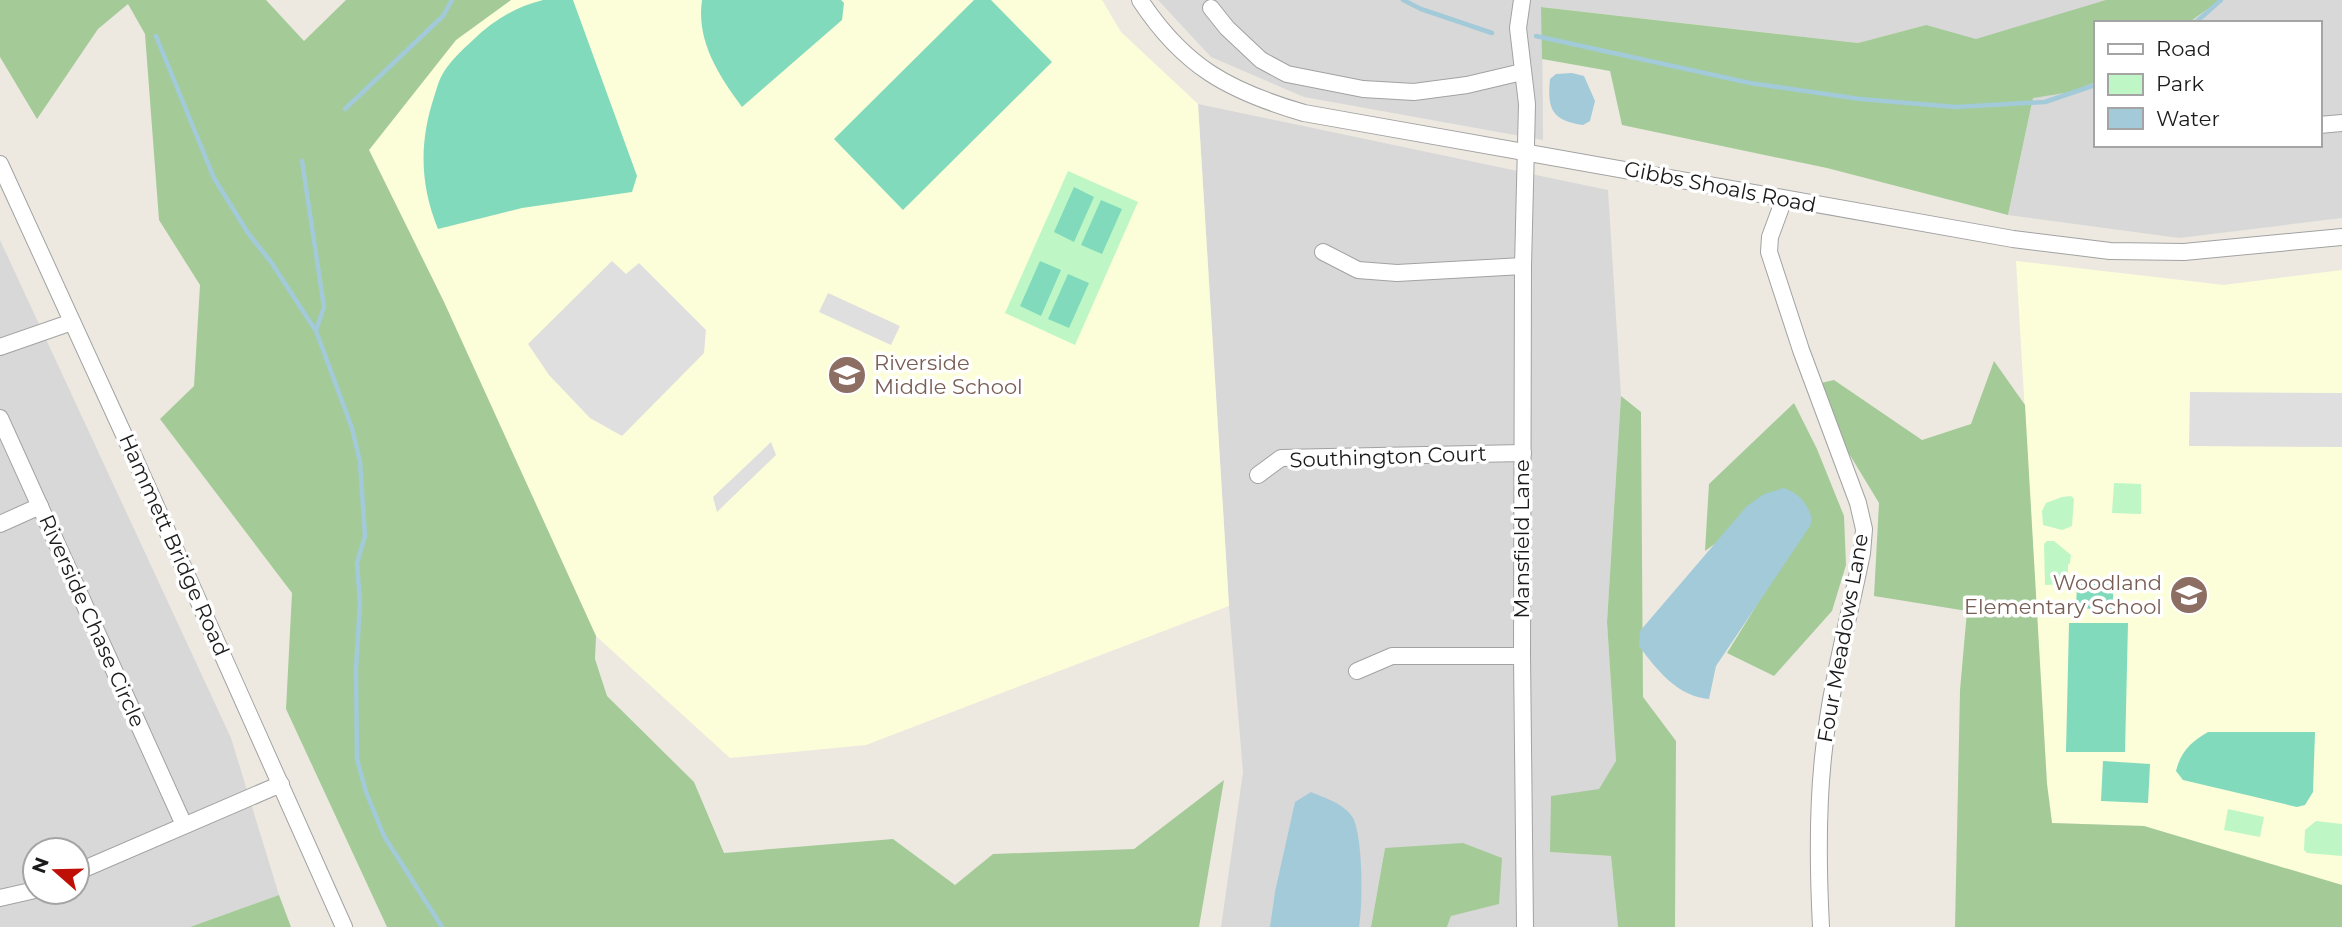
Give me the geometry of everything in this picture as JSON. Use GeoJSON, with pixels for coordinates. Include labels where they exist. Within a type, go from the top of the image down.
{"type":"FeatureCollection","features":[{"type":"Feature","properties":{"kind":"street","name":"Gibbs Shoals Road"},"geometry":{"type":"LineString","coordinates":[[1140,0],[1164,33],[1195,64],[1232,88],[1304,113],[1971,233],[2110,251],[2204,251],[2342,237]]}},
{"type":"Feature","properties":{"kind":"street","name":"Mansfield Lane"},"geometry":{"type":"LineString","coordinates":[[1522,0],[1518,28],[1527,104],[1523,267],[1522,656],[1525,927]]}},
{"type":"Feature","properties":{"kind":"street"},"geometry":{"type":"LineString","coordinates":[[1211,8],[1227,28],[1261,60],[1287,74],[1363,89],[1414,92],[1467,85],[1522,72]]}},
{"type":"Feature","properties":{"kind":"street"},"geometry":{"type":"LineString","coordinates":[[2321,125],[2342,123]]}},
{"type":"Feature","properties":{"kind":"street","name":"Hammett Bridge Road"},"geometry":{"type":"LineString","coordinates":[[0,164],[344,927]]}},
{"type":"Feature","properties":{"kind":"street","name":"Four Meadows Lane"},"geometry":{"type":"LineString","coordinates":[[1784,199],[1770,237],[1769,252],[1801,351],[1858,503],[1864,529],[1862,554],[1829,709],[1824,751],[1821,927]]}},
{"type":"Feature","properties":{"kind":"street"},"geometry":{"type":"LineString","coordinates":[[1323,252],[1358,270],[1397,273],[1523,267]]}},
{"type":"Feature","properties":{"kind":"street"},"geometry":{"type":"LineString","coordinates":[[0,347],[72,322]]}},
{"type":"Feature","properties":{"kind":"street","name":"Riverside Chase Circle"},"geometry":{"type":"LineString","coordinates":[[0,418],[184,825]]}},
{"type":"Feature","properties":{"kind":"street","name":"Southington Court"},"geometry":{"type":"LineString","coordinates":[[1258,475],[1281,458],[1523,453]]}},
{"type":"Feature","properties":{"kind":"street"},"geometry":{"type":"LineString","coordinates":[[0,524],[40,506]]}},
{"type":"Feature","properties":{"kind":"street"},"geometry":{"type":"LineString","coordinates":[[1357,671],[1392,656],[1522,656]]}},
{"type":"Feature","properties":{"kind":"street"},"geometry":{"type":"LineString","coordinates":[[91,866],[281,784]]}},
{"type":"Feature","properties":{"kind":"street"},"geometry":{"type":"LineString","coordinates":[[0,898],[21,893]]}},
{"type":"Feature","properties":{"kind":"shaded area","name":"Riverside Middle School"},"geometry":{"type":"Polygon","coordinates":[[[511,0],[1102,0],[1121,32],[1198,104],[1229,606],[866,745],[730,758],[596,636],[444,302],[369,150],[456,40],[511,0]]]}},
{"type":"Feature","properties":{"kind":"shaded area"},"geometry":{"type":"Polygon","coordinates":[[[1158,0],[2342,0],[2342,218],[2179,238],[2008,215],[2033,98],[1926,25],[1858,43],[1542,7],[1543,140],[1304,97],[1211,57],[1158,0]]]}},
{"type":"Feature","properties":{"kind":"shaded area"},"geometry":{"type":"Polygon","coordinates":[[[1198,104],[1608,190],[1621,396],[1607,622],[1616,762],[1551,852],[1611,856],[1618,927],[1447,927],[1451,916],[1385,848],[1371,927],[1221,927],[1243,772],[1229,606],[1198,104]]]}},
{"type":"Feature","properties":{"kind":"shaded area"},"geometry":{"type":"Polygon","coordinates":[[[0,240],[231,738],[279,895],[190,927],[0,927],[0,240]]]}},
{"type":"Feature","properties":{"kind":"shaded area"},"geometry":{"type":"Polygon","coordinates":[[[612,261],[626,274],[639,263],[706,330],[704,353],[622,436],[590,418],[549,375],[528,344],[612,261]]]}},
{"type":"Feature","properties":{"kind":"shaded area","name":"Woodland Elementary School"},"geometry":{"type":"Polygon","coordinates":[[[2016,261],[2224,285],[2342,270],[2342,885],[2144,826],[2052,823],[2047,784],[2016,261]]]}},
{"type":"Feature","properties":{"kind":"shaded area"},"geometry":{"type":"Polygon","coordinates":[[[828,293],[900,326],[891,345],[819,312],[828,293]]]}},
{"type":"Feature","properties":{"kind":"shaded area"},"geometry":{"type":"Polygon","coordinates":[[[2190,392],[2342,393],[2342,447],[2189,446],[2190,392]]]}},
{"type":"Feature","properties":{"kind":"shaded area"},"geometry":{"type":"Polygon","coordinates":[[[771,442],[776,455],[717,512],[713,497],[771,442]]]}},
{"type":"Feature","properties":{"kind":"green space"},"geometry":{"type":"Polygon","coordinates":[[[0,0],[266,0],[304,41],[346,0],[511,0],[456,40],[369,150],[444,302],[596,636],[595,659],[607,696],[694,782],[724,853],[893,839],[955,885],[993,854],[1134,849],[1224,780],[1199,927],[387,927],[286,709],[292,593],[160,419],[194,386],[200,285],[159,220],[145,34],[128,4],[98,29],[37,119],[0,57],[0,0]]]}},
{"type":"Feature","properties":{"kind":"green space"},"geometry":{"type":"Polygon","coordinates":[[[543,0],[573,0],[637,176],[632,192],[522,208],[438,229],[425,180],[424,147],[429,114],[440,79],[456,57],[489,26],[514,10],[543,0]]]}},
{"type":"Feature","properties":{"kind":"green space"},"geometry":{"type":"Polygon","coordinates":[[[702,0],[841,0],[844,3],[842,20],[742,107],[725,83],[706,44],[702,30],[702,0]]]}},
{"type":"Feature","properties":{"kind":"green space"},"geometry":{"type":"Polygon","coordinates":[[[974,0],[991,0],[1052,62],[903,210],[834,139],[974,0]]]}},
{"type":"Feature","properties":{"kind":"green space"},"geometry":{"type":"Polygon","coordinates":[[[2106,0],[2220,0],[2191,21],[2094,21],[2094,82],[2071,92],[2033,98],[2008,215],[1827,168],[1622,125],[1610,71],[1542,59],[1541,7],[1858,43],[1926,25],[1976,39],[2106,0]]]}},
{"type":"Feature","properties":{"kind":"green space"},"geometry":{"type":"Polygon","coordinates":[[[1068,171],[1138,202],[1075,345],[1005,313],[1068,171]]]}},
{"type":"Feature","properties":{"kind":"green space"},"geometry":{"type":"Polygon","coordinates":[[[1074,187],[1094,197],[1074,242],[1054,232],[1074,187]]]}},
{"type":"Feature","properties":{"kind":"green space"},"geometry":{"type":"Polygon","coordinates":[[[1101,200],[1122,209],[1102,254],[1081,245],[1101,200]]]}},
{"type":"Feature","properties":{"kind":"green space"},"geometry":{"type":"Polygon","coordinates":[[[1040,261],[1061,270],[1041,316],[1020,306],[1040,261]]]}},
{"type":"Feature","properties":{"kind":"green space"},"geometry":{"type":"Polygon","coordinates":[[[1068,274],[1089,283],[1069,328],[1048,319],[1068,274]]]}},
{"type":"Feature","properties":{"kind":"green space"},"geometry":{"type":"Polygon","coordinates":[[[1994,361],[2025,405],[2047,784],[2052,823],[2144,826],[2342,885],[2342,927],[1955,927],[1960,690],[1967,611],[1874,596],[1879,503],[1808,386],[1834,380],[1922,440],[1971,424],[1994,361]]]}},
{"type":"Feature","properties":{"kind":"green space"},"geometry":{"type":"Polygon","coordinates":[[[1621,396],[1641,412],[1643,697],[1676,741],[1675,927],[1618,927],[1611,856],[1550,852],[1551,796],[1599,789],[1616,761],[1607,622],[1621,396]]]}},
{"type":"Feature","properties":{"kind":"green space"},"geometry":{"type":"Polygon","coordinates":[[[1794,403],[1817,449],[1844,516],[1846,565],[1832,611],[1774,676],[1727,653],[1805,527],[1782,495],[1705,551],[1709,484],[1794,403]]]}},
{"type":"Feature","properties":{"kind":"green space"},"geometry":{"type":"Polygon","coordinates":[[[2114,483],[2141,484],[2141,514],[2112,513],[2114,483]]]}},
{"type":"Feature","properties":{"kind":"green space"},"geometry":{"type":"Polygon","coordinates":[[[2071,496],[2074,499],[2072,526],[2062,530],[2043,525],[2042,511],[2046,503],[2071,496]]]}},
{"type":"Feature","properties":{"kind":"green space"},"geometry":{"type":"Polygon","coordinates":[[[2054,541],[2071,555],[2068,582],[2065,584],[2045,585],[2044,544],[2054,541]]]}},
{"type":"Feature","properties":{"kind":"green space"},"geometry":{"type":"Polygon","coordinates":[[[2077,582],[2114,584],[2112,610],[2076,608],[2077,582]]]}},
{"type":"Feature","properties":{"kind":"green space"},"geometry":{"type":"Polygon","coordinates":[[[2069,623],[2128,623],[2125,752],[2066,752],[2069,623]]]}},
{"type":"Feature","properties":{"kind":"green space"},"geometry":{"type":"Polygon","coordinates":[[[2208,732],[2315,732],[2313,792],[2305,805],[2297,807],[2183,780],[2176,771],[2181,758],[2192,743],[2208,732]]]}},
{"type":"Feature","properties":{"kind":"green space"},"geometry":{"type":"Polygon","coordinates":[[[2103,761],[2150,764],[2148,803],[2101,801],[2103,761]]]}},
{"type":"Feature","properties":{"kind":"green space"},"geometry":{"type":"Polygon","coordinates":[[[2228,809],[2264,817],[2260,837],[2224,830],[2228,809]]]}},
{"type":"Feature","properties":{"kind":"green space"},"geometry":{"type":"Polygon","coordinates":[[[2316,821],[2342,824],[2342,856],[2307,853],[2304,850],[2305,830],[2316,821]]]}},
{"type":"Feature","properties":{"kind":"green space"},"geometry":{"type":"Polygon","coordinates":[[[1463,843],[1502,858],[1499,904],[1451,916],[1447,927],[1371,927],[1385,848],[1463,843]]]}},
{"type":"Feature","properties":{"kind":"green space"},"geometry":{"type":"Polygon","coordinates":[[[279,895],[291,927],[190,927],[279,895]]]}},
{"type":"Feature","properties":{"kind":"water"},"geometry":{"type":"Polygon","coordinates":[[[1572,73],[1584,76],[1595,101],[1590,121],[1583,125],[1558,117],[1551,106],[1550,79],[1556,74],[1572,73]]]}},
{"type":"Feature","properties":{"kind":"water"},"geometry":{"type":"Polygon","coordinates":[[[1784,488],[1795,493],[1806,504],[1812,519],[1810,526],[1716,666],[1709,699],[1687,693],[1660,672],[1639,646],[1640,631],[1747,506],[1764,494],[1784,488]]]}},
{"type":"Feature","properties":{"kind":"water"},"geometry":{"type":"Polygon","coordinates":[[[1311,792],[1334,802],[1353,818],[1359,840],[1361,871],[1359,927],[1270,927],[1295,802],[1311,792]]]}},
{"type":"Feature","properties":{"kind":"waterway"},"geometry":{"type":"LineString","coordinates":[[345,109],[443,16],[452,0]]}},
{"type":"Feature","properties":{"kind":"waterway"},"geometry":{"type":"LineString","coordinates":[[1403,0],[1421,9],[1492,33]]}},
{"type":"Feature","properties":{"kind":"waterway"},"geometry":{"type":"LineString","coordinates":[[2197,21],[2221,0]]}},
{"type":"Feature","properties":{"kind":"waterway"},"geometry":{"type":"LineString","coordinates":[[156,36],[214,178],[248,233],[271,262],[316,331],[352,428],[360,462],[365,536],[357,563],[360,603],[356,669],[357,759],[366,792],[384,836],[442,927]]}},
{"type":"Feature","properties":{"kind":"waterway"},"geometry":{"type":"LineString","coordinates":[[1536,36],[1750,83],[1860,99],[1956,107],[2045,102],[2094,85]]}},
{"type":"Feature","properties":{"kind":"waterway"},"geometry":{"type":"LineString","coordinates":[[302,161],[324,307],[316,330]]}},
{"type":"Feature","properties":{"kind":"place","name":"Riverside Middle School"},"geometry":{"type":"Point","coordinates":[847,375]}},
{"type":"Feature","properties":{"kind":"place","name":"Woodland Elementary School"},"geometry":{"type":"Point","coordinates":[2189,595]}}]}
